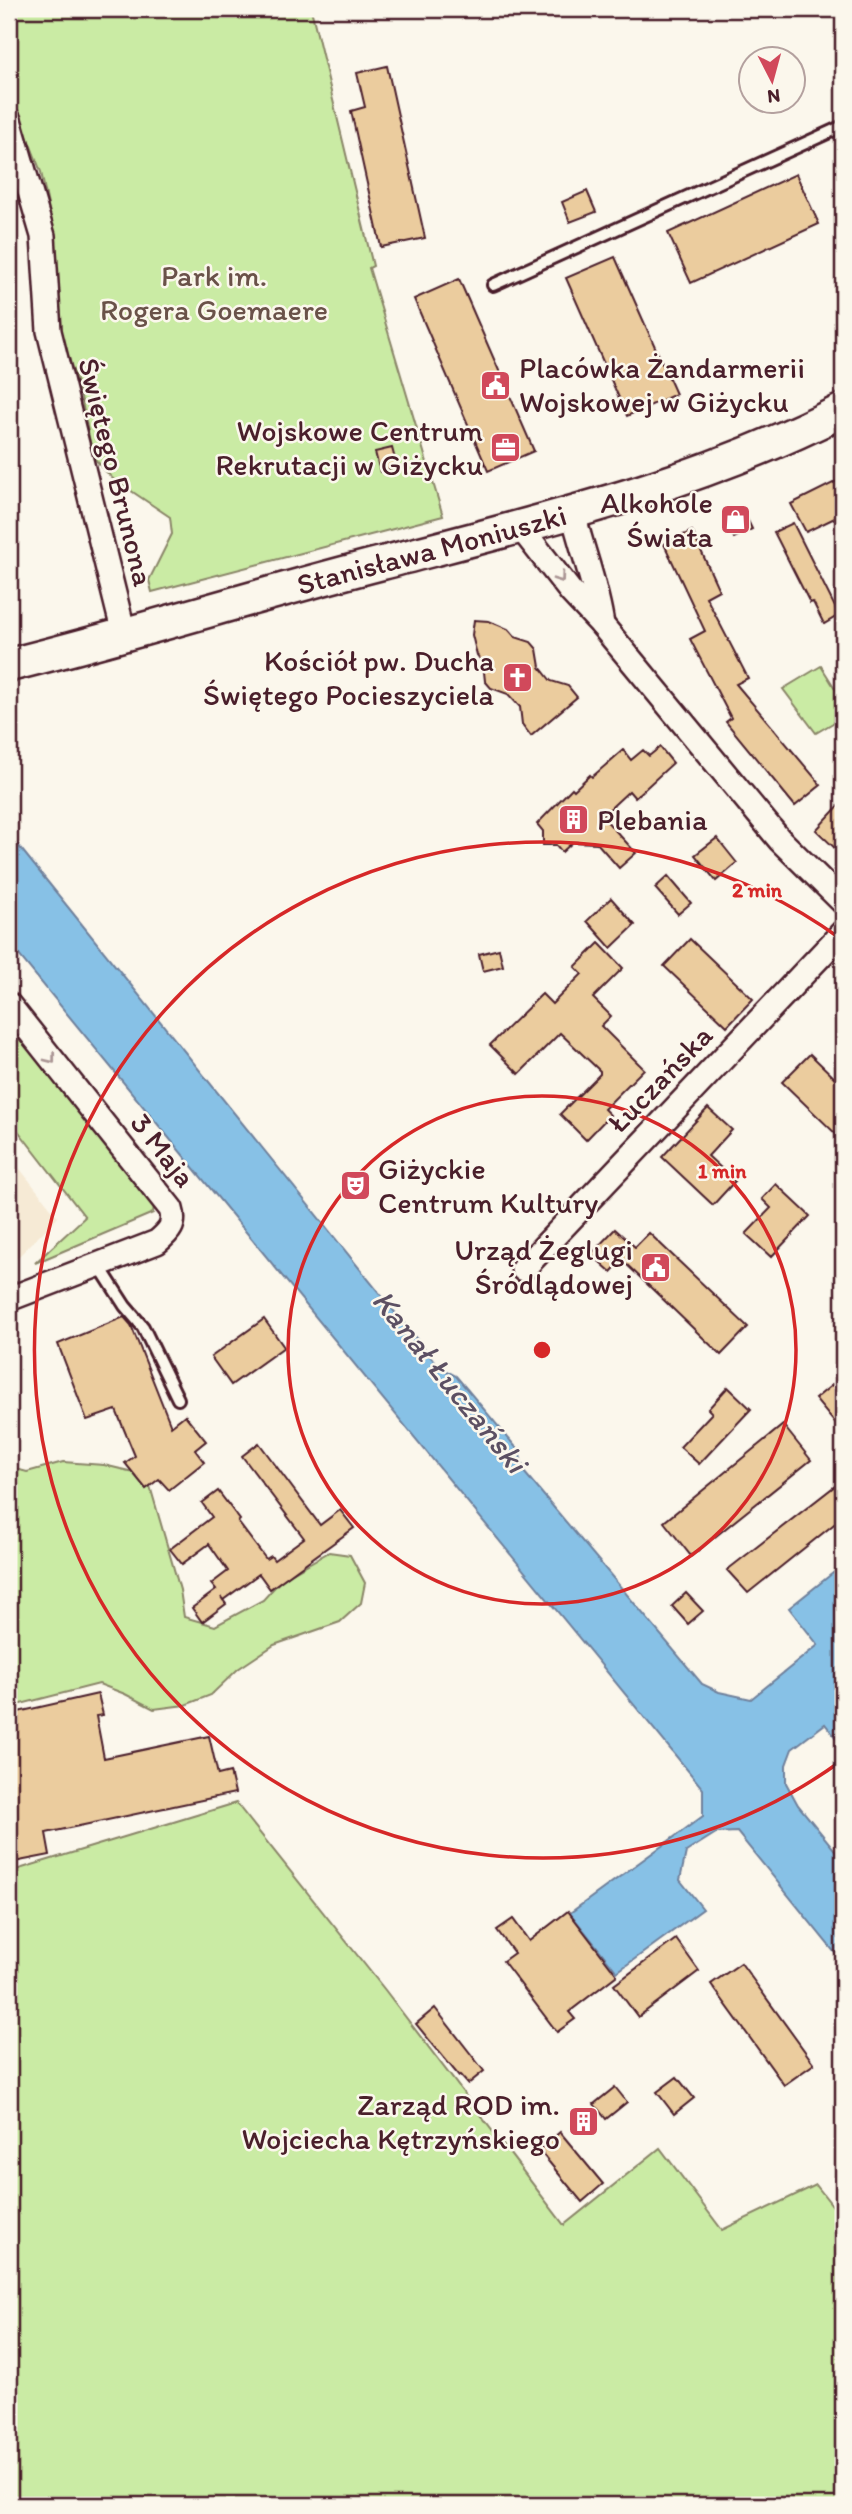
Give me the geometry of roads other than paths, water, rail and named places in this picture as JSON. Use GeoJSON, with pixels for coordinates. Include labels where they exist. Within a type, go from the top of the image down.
{"type":"FeatureCollection","features":[{"type":"Feature","properties":{"kind":"street","name":"Świętego Brunona"},"geometry":{"type":"LineString","coordinates":[[9,120],[43,236],[49,331],[124,634]]}},
{"type":"Feature","properties":{"kind":"street","name":"Stanisława Moniuszki"},"geometry":{"type":"LineString","coordinates":[[9,665],[573,513],[714,468],[761,450],[843,410]]}},
{"type":"Feature","properties":{"kind":"street"},"geometry":{"type":"LineString","coordinates":[[573,513],[580,546],[600,606],[602,625]]}},
{"type":"Feature","properties":{"kind":"street"},"geometry":{"type":"LineString","coordinates":[[521,528],[571,592],[602,625],[780,840],[843,902]]}},
{"type":"Feature","properties":{"kind":"street","name":"Łuczańska"},"geometry":{"type":"LineString","coordinates":[[523,1269],[843,932]]}},
{"type":"Feature","properties":{"kind":"street","name":"3 Maja"},"geometry":{"type":"LineString","coordinates":[[9,1005],[171,1209],[174,1218],[169,1233],[157,1242],[9,1299]]}},
{"type":"Feature","properties":{"kind":"lane"},"geometry":{"type":"LineString","coordinates":[[493,285],[843,126]]}},
{"type":"Feature","properties":{"kind":"lane"},"geometry":{"type":"LineString","coordinates":[[98,1265],[125,1306],[143,1327],[178,1399]]}},
{"type":"Feature","properties":{"kind":"water","name":"Kanał Łuczański"},"geometry":{"type":"Polygon","coordinates":[[[9,834],[439,1367],[456,1376],[519,1451],[524,1472],[702,1684],[719,1692],[751,1699],[818,1645],[789,1608],[843,1565],[843,1747],[825,1724],[792,1749],[786,1765],[786,1783],[798,1805],[843,1860],[843,1963],[737,1832],[716,1833],[686,1852],[680,1880],[703,1909],[617,1972],[570,1913],[703,1816],[703,1789],[9,943],[9,834]]]}},
{"type":"Feature","properties":{"kind":"place","name":"Placówka Żandarmerii Wojskowej w Giżycku"},"geometry":{"type":"Point","coordinates":[496,385]}},
{"type":"Feature","properties":{"kind":"place","name":"Wojskowe Centrum Rekrutacji w Giżycku"},"geometry":{"type":"Point","coordinates":[506,448]}},
{"type":"Feature","properties":{"kind":"place","name":"Alkohole Świata"},"geometry":{"type":"Point","coordinates":[736,520]}},
{"type":"Feature","properties":{"kind":"place","name":"Kościół pw. Ducha Świętego Pocieszyciela"},"geometry":{"type":"Point","coordinates":[517,678]}},
{"type":"Feature","properties":{"kind":"place","name":"Plebania"},"geometry":{"type":"Point","coordinates":[574,820]}},
{"type":"Feature","properties":{"kind":"place","name":"Giżyckie Centrum Kultury"},"geometry":{"type":"Point","coordinates":[355,1186]}},
{"type":"Feature","properties":{"kind":"place","name":"Urząd Żeglugi Śródlądowej"},"geometry":{"type":"Point","coordinates":[656,1267]}},
{"type":"Feature","properties":{"kind":"place","name":"Zarząd ROD im. Wojciecha Kętrzyńskiego"},"geometry":{"type":"Point","coordinates":[583,2122]}},
{"type":"Feature","properties":{"kind":"park label","name":"Park im. Rogera Goemaere"},"geometry":{"type":"Point","coordinates":[214,293]}}]}
